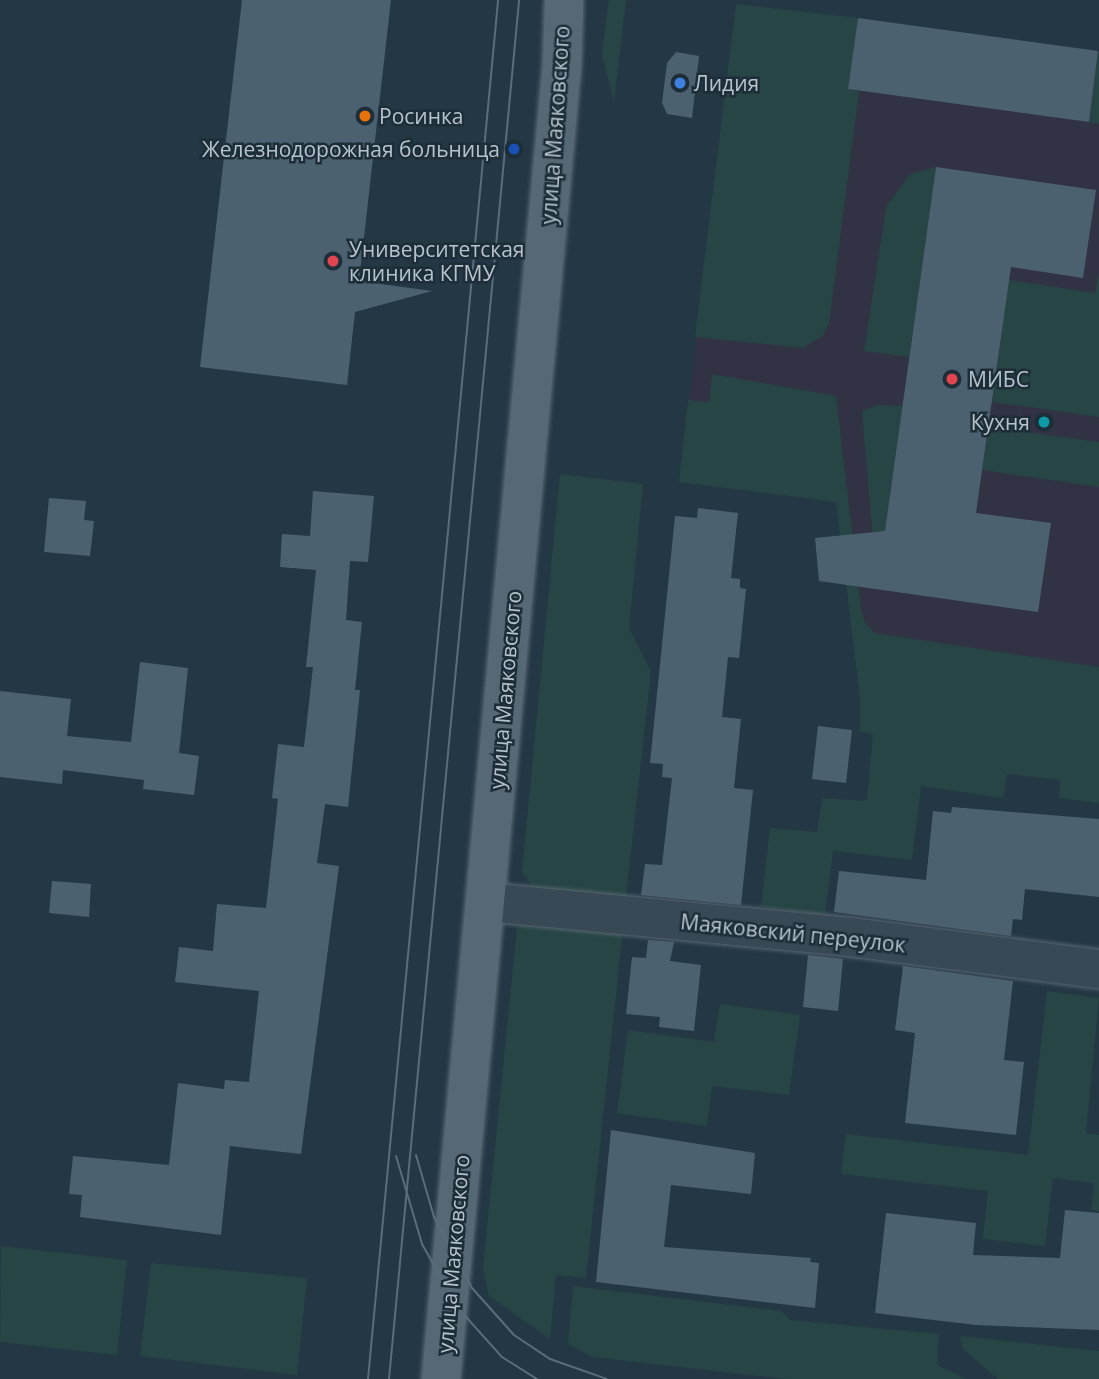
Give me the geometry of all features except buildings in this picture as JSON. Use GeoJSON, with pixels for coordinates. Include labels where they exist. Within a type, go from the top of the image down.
{"type":"FeatureCollection","features":[{"type":"Feature","properties":{"kind":"main road","name":"улица Маяковского"},"geometry":{"type":"LineString","coordinates":[[441,1379],[562,64],[564,0]]}},
{"type":"Feature","properties":{"kind":"main road"},"geometry":{"type":"LineString","coordinates":[[562,64],[586,0]]}},
{"type":"Feature","properties":{"kind":"street","name":"Маяковский переулок"},"geometry":{"type":"LineString","coordinates":[[486,902],[850,937],[1099,969]]}},
{"type":"Feature","properties":{"kind":"shaded area"},"geometry":{"type":"Polygon","coordinates":[[[736,4],[1099,51],[1099,730],[860,698],[836,502],[679,482],[736,4]]]}},
{"type":"Feature","properties":{"kind":"green space"},"geometry":{"type":"Polygon","coordinates":[[[609,0],[626,0],[614,103],[602,54],[609,0]]]}},
{"type":"Feature","properties":{"kind":"green space"},"geometry":{"type":"Polygon","coordinates":[[[736,4],[858,18],[848,89],[859,91],[829,324],[823,335],[803,348],[695,337],[736,4]]]}},
{"type":"Feature","properties":{"kind":"green space"},"geometry":{"type":"Polygon","coordinates":[[[1099,51],[1099,124],[1089,122],[1099,51]]]}},
{"type":"Feature","properties":{"kind":"green space"},"geometry":{"type":"Polygon","coordinates":[[[936,167],[909,357],[864,351],[886,207],[910,174],[936,167]]]}},
{"type":"Feature","properties":{"kind":"green space"},"geometry":{"type":"Polygon","coordinates":[[[1099,271],[1099,417],[992,402],[1009,280],[1095,293],[1099,271]]]}},
{"type":"Feature","properties":{"kind":"green space"},"geometry":{"type":"Polygon","coordinates":[[[712,374],[836,396],[861,608],[865,623],[875,633],[1099,667],[1099,803],[1059,798],[1060,780],[1007,774],[1003,798],[921,786],[912,860],[833,851],[825,915],[761,907],[770,828],[817,832],[822,798],[867,801],[873,734],[860,731],[860,698],[836,502],[679,482],[688,400],[709,402],[712,374]]]}},
{"type":"Feature","properties":{"kind":"green space"},"geometry":{"type":"Polygon","coordinates":[[[878,405],[903,406],[877,589],[862,411],[878,405]]]}},
{"type":"Feature","properties":{"kind":"green space"},"geometry":{"type":"Polygon","coordinates":[[[988,427],[1099,442],[1099,487],[982,470],[988,427]]]}},
{"type":"Feature","properties":{"kind":"green space"},"geometry":{"type":"Polygon","coordinates":[[[560,474],[643,484],[629,628],[651,672],[625,905],[537,894],[522,872],[560,474]]]}},
{"type":"Feature","properties":{"kind":"green space"},"geometry":{"type":"Polygon","coordinates":[[[526,920],[623,928],[586,1278],[556,1275],[550,1339],[489,1296],[483,1268],[517,927],[526,920]]]}},
{"type":"Feature","properties":{"kind":"green space"},"geometry":{"type":"Polygon","coordinates":[[[1047,991],[1099,998],[1086,1133],[1099,1135],[1099,1211],[1091,1210],[1094,1183],[1053,1178],[1045,1246],[983,1239],[988,1191],[841,1174],[846,1134],[1028,1155],[1047,991]]]}},
{"type":"Feature","properties":{"kind":"green space"},"geometry":{"type":"Polygon","coordinates":[[[720,1004],[800,1015],[789,1095],[712,1086],[707,1126],[617,1113],[628,1030],[714,1042],[720,1004]]]}},
{"type":"Feature","properties":{"kind":"green space"},"geometry":{"type":"Polygon","coordinates":[[[1,1246],[127,1260],[117,1355],[0,1342],[1,1246]]]}},
{"type":"Feature","properties":{"kind":"green space"},"geometry":{"type":"Polygon","coordinates":[[[151,1263],[307,1278],[297,1375],[140,1356],[151,1263]]]}},
{"type":"Feature","properties":{"kind":"green space"},"geometry":{"type":"Polygon","coordinates":[[[573,1286],[781,1311],[790,1320],[939,1334],[937,1365],[966,1379],[786,1379],[592,1357],[568,1344],[573,1286]]]}},
{"type":"Feature","properties":{"kind":"green space"},"geometry":{"type":"Polygon","coordinates":[[[960,1336],[1099,1351],[1099,1379],[998,1379],[963,1349],[960,1336]]]}},
{"type":"Feature","properties":{"kind":"tram line"},"geometry":{"type":"LineString","coordinates":[[368,1379],[498,0]]}},
{"type":"Feature","properties":{"kind":"tram line"},"geometry":{"type":"LineString","coordinates":[[389,1379],[519,0]]}},
{"type":"Feature","properties":{"kind":"tram line"},"geometry":{"type":"LineString","coordinates":[[416,1155],[434,1217],[472,1288],[514,1335],[550,1359],[607,1379]]}},
{"type":"Feature","properties":{"kind":"tram line"},"geometry":{"type":"LineString","coordinates":[[396,1156],[422,1244],[458,1308],[502,1357],[537,1379]]}},
{"type":"Feature","properties":{"kind":"place","name":"Лидия"},"geometry":{"type":"Point","coordinates":[680,83]}},
{"type":"Feature","properties":{"kind":"place","name":"Росинка"},"geometry":{"type":"Point","coordinates":[365,116]}},
{"type":"Feature","properties":{"kind":"place","name":"Железнодорожная больница"},"geometry":{"type":"Point","coordinates":[514,149]}},
{"type":"Feature","properties":{"kind":"place","name":"Университетская клиника КГМУ"},"geometry":{"type":"Point","coordinates":[333,261]}},
{"type":"Feature","properties":{"kind":"place","name":"МИБС"},"geometry":{"type":"Point","coordinates":[952,379]}},
{"type":"Feature","properties":{"kind":"place","name":"Кухня"},"geometry":{"type":"Point","coordinates":[1044,422]}}]}
